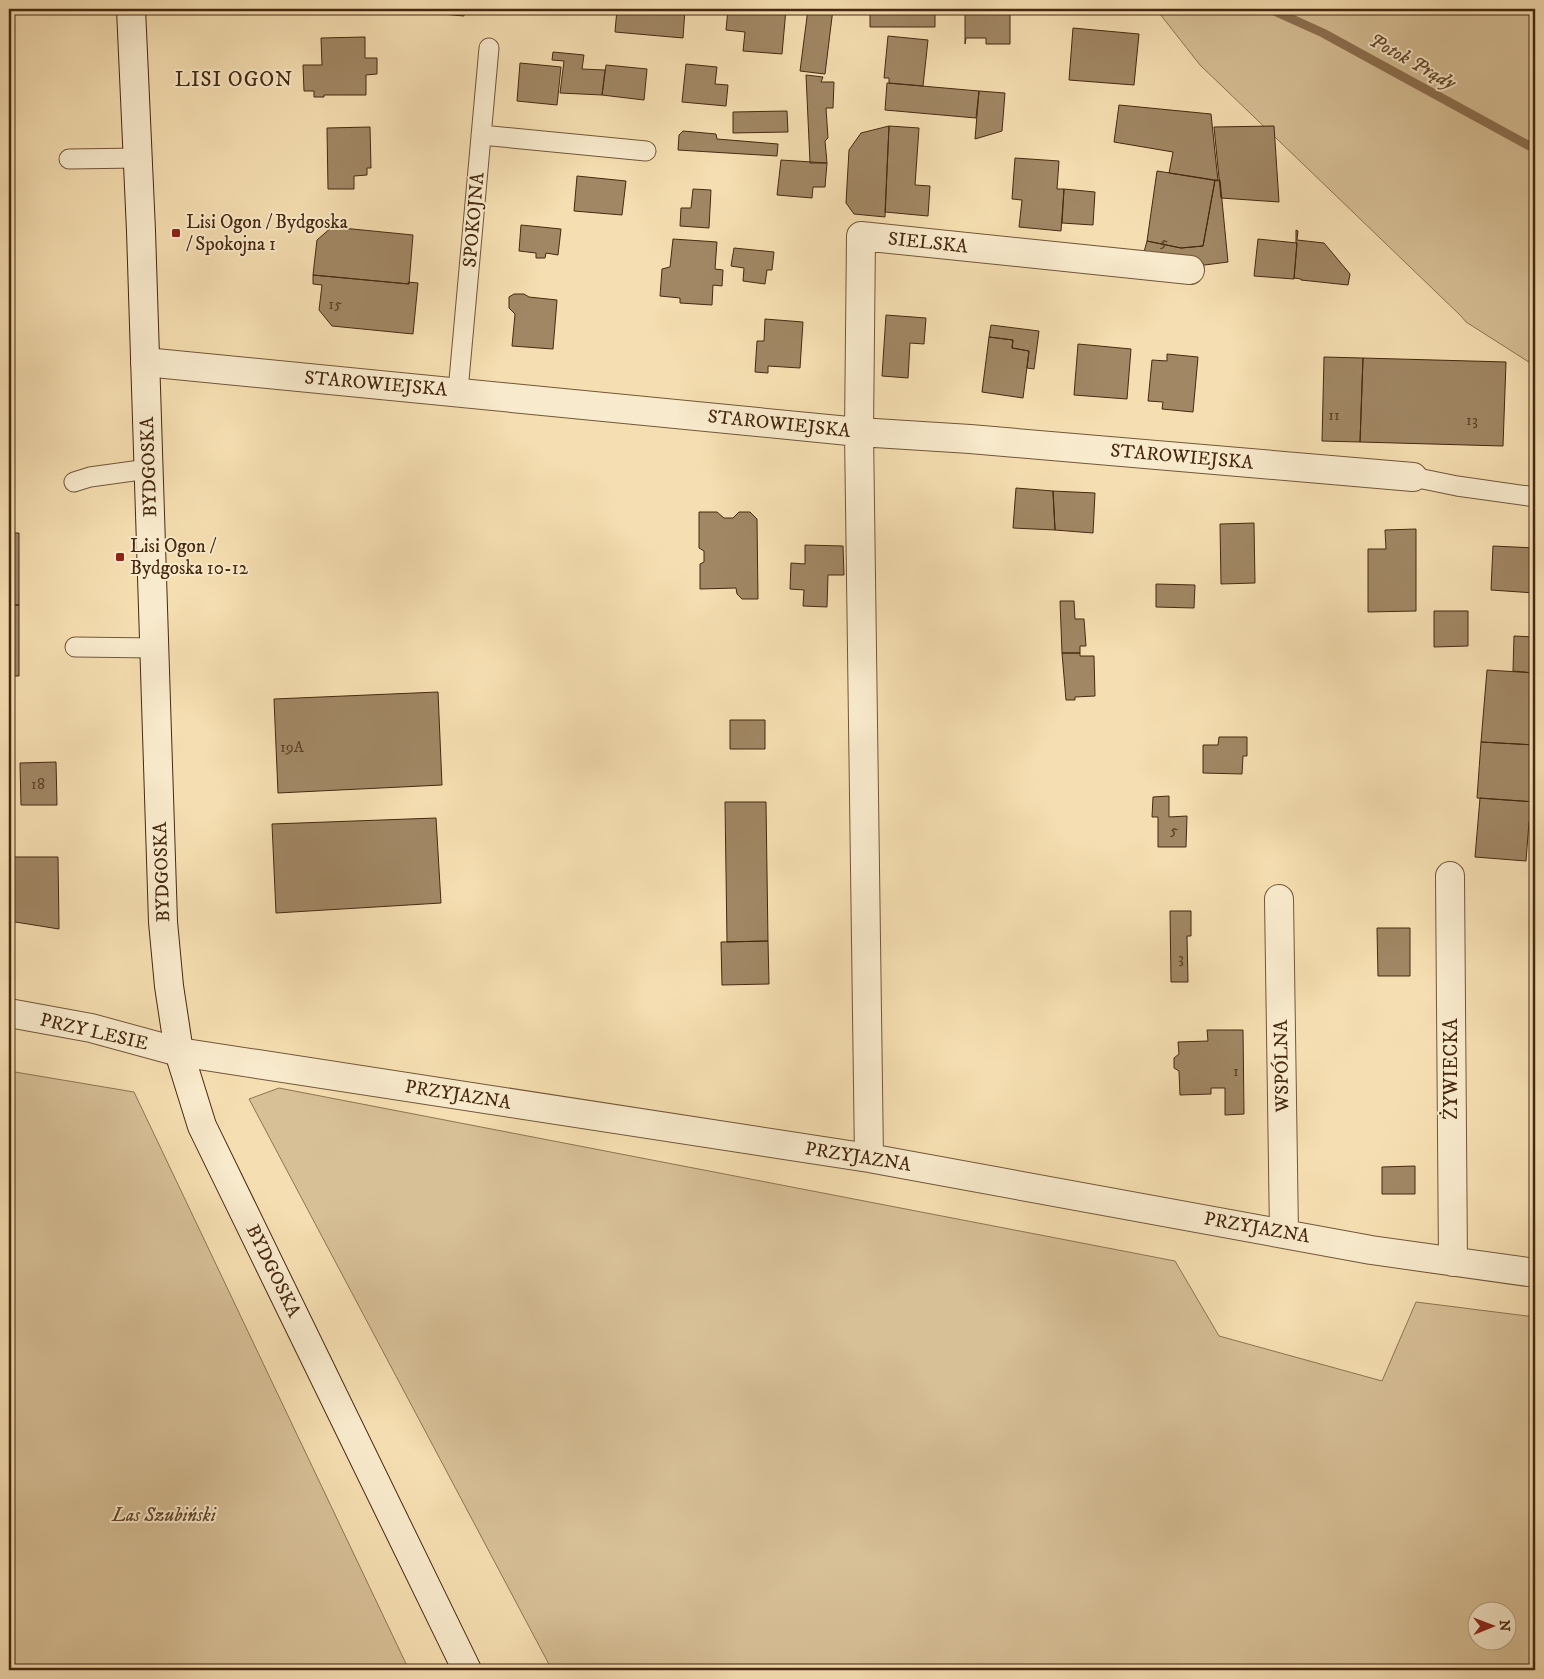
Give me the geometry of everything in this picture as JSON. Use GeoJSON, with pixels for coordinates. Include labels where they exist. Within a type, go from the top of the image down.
{"type":"FeatureCollection","features":[{"type":"Feature","properties":{"kind":"street","name":"BYDGOSKA"},"geometry":{"type":"LineString","coordinates":[[131,9],[138,158],[163,922],[169,986],[179,1052],[202,1126],[467,1670]]}},
{"type":"Feature","properties":{"kind":"street","name":"SIELSKA"},"geometry":{"type":"LineString","coordinates":[[859,432],[862,236],[1190,270]]}},
{"type":"Feature","properties":{"kind":"street","name":"STAROWIEJSKA"},"geometry":{"type":"LineString","coordinates":[[145,362],[458,391],[859,432],[970,439],[1413,477]]}},
{"type":"Feature","properties":{"kind":"street"},"geometry":{"type":"LineString","coordinates":[[859,432],[869,1158]]}},
{"type":"Feature","properties":{"kind":"street","name":"ŻYWIECKA"},"geometry":{"type":"LineString","coordinates":[[1450,876],[1453,1262]]}},
{"type":"Feature","properties":{"kind":"street","name":"WSPÓLNA"},"geometry":{"type":"LineString","coordinates":[[1280,899],[1284,1233]]}},
{"type":"Feature","properties":{"kind":"street","name":"PRZY LESIE"},"geometry":{"type":"LineString","coordinates":[[9,1013],[90,1028],[179,1052]]}},
{"type":"Feature","properties":{"kind":"street","name":"PRZYJAZNA"},"geometry":{"type":"LineString","coordinates":[[179,1052],[869,1158],[1371,1250],[1535,1273]]}},
{"type":"Feature","properties":{"kind":"lane","name":"SPOKOJNA"},"geometry":{"type":"LineString","coordinates":[[458,391],[489,48]]}},
{"type":"Feature","properties":{"kind":"lane"},"geometry":{"type":"LineString","coordinates":[[481,135],[646,151]]}},
{"type":"Feature","properties":{"kind":"lane"},"geometry":{"type":"LineString","coordinates":[[69,159],[138,158]]}},
{"type":"Feature","properties":{"kind":"lane"},"geometry":{"type":"LineString","coordinates":[[74,482],[90,477],[148,469]]}},
{"type":"Feature","properties":{"kind":"lane"},"geometry":{"type":"LineString","coordinates":[[1413,477],[1457,486],[1535,497]]}},
{"type":"Feature","properties":{"kind":"lane"},"geometry":{"type":"LineString","coordinates":[[75,647],[155,648]]}},
{"type":"Feature","properties":{"kind":"green space"},"geometry":{"type":"Polygon","coordinates":[[[1156,9],[1535,9],[1535,366],[1466,322],[1200,65],[1156,9]]]}},
{"type":"Feature","properties":{"kind":"green space","name":"Las Szubiński"},"geometry":{"type":"Polygon","coordinates":[[[9,1071],[134,1092],[409,1670],[9,1670],[9,1071]]]}},
{"type":"Feature","properties":{"kind":"green space"},"geometry":{"type":"Polygon","coordinates":[[[279,1088],[1175,1261],[1219,1336],[1382,1381],[1416,1302],[1535,1317],[1535,1670],[552,1670],[249,1099],[279,1088]]]}},
{"type":"Feature","properties":{"kind":"building"},"geometry":{"type":"Polygon","coordinates":[[[421,9],[464,9],[464,16],[421,12],[421,9]]]}},
{"type":"Feature","properties":{"kind":"building"},"geometry":{"type":"Polygon","coordinates":[[[617,9],[685,9],[683,38],[615,32],[617,9]]]}},
{"type":"Feature","properties":{"kind":"building"},"geometry":{"type":"Polygon","coordinates":[[[728,9],[786,9],[782,54],[743,51],[745,32],[726,30],[728,9]]]}},
{"type":"Feature","properties":{"kind":"building"},"geometry":{"type":"Polygon","coordinates":[[[808,9],[833,9],[825,74],[800,71],[808,9]]]}},
{"type":"Feature","properties":{"kind":"building"},"geometry":{"type":"Polygon","coordinates":[[[870,9],[935,9],[935,27],[870,27],[870,9]]]}},
{"type":"Feature","properties":{"kind":"building"},"geometry":{"type":"Polygon","coordinates":[[[965,9],[1010,9],[1010,44],[986,44],[986,38],[966,38],[965,44],[965,9]]]}},
{"type":"Feature","properties":{"kind":"building"},"geometry":{"type":"Polygon","coordinates":[[[1073,28],[1139,34],[1134,85],[1069,80],[1073,28]]]}},
{"type":"Feature","properties":{"kind":"building"},"geometry":{"type":"Polygon","coordinates":[[[888,36],[928,40],[923,86],[889,83],[889,78],[884,78],[888,36]]]}},
{"type":"Feature","properties":{"kind":"building"},"geometry":{"type":"Polygon","coordinates":[[[365,37],[365,58],[377,58],[377,74],[366,75],[366,95],[324,95],[324,97],[314,97],[314,91],[304,91],[303,65],[322,65],[321,38],[365,37]]]}},
{"type":"Feature","properties":{"kind":"building"},"geometry":{"type":"Polygon","coordinates":[[[553,52],[584,55],[582,69],[605,70],[602,95],[560,93],[564,61],[552,60],[553,52]]]}},
{"type":"Feature","properties":{"kind":"building"},"geometry":{"type":"Polygon","coordinates":[[[520,63],[561,67],[557,105],[517,101],[520,63]]]}},
{"type":"Feature","properties":{"kind":"building"},"geometry":{"type":"Polygon","coordinates":[[[686,64],[717,67],[715,84],[728,85],[726,106],[682,102],[686,64]]]}},
{"type":"Feature","properties":{"kind":"building"},"geometry":{"type":"Polygon","coordinates":[[[606,65],[647,69],[644,100],[602,95],[606,65]]]}},
{"type":"Feature","properties":{"kind":"building"},"geometry":{"type":"Polygon","coordinates":[[[806,75],[823,77],[821,82],[834,82],[833,108],[826,108],[828,138],[825,141],[827,163],[810,163],[806,75]]]}},
{"type":"Feature","properties":{"kind":"building"},"geometry":{"type":"Polygon","coordinates":[[[887,83],[979,91],[976,118],[885,110],[887,83]]]}},
{"type":"Feature","properties":{"kind":"building"},"geometry":{"type":"Polygon","coordinates":[[[979,91],[1005,93],[1002,131],[975,139],[979,91]]]}},
{"type":"Feature","properties":{"kind":"building"},"geometry":{"type":"Polygon","coordinates":[[[1119,105],[1211,114],[1218,181],[1169,173],[1173,152],[1114,142],[1119,105]]]}},
{"type":"Feature","properties":{"kind":"building"},"geometry":{"type":"Polygon","coordinates":[[[787,111],[788,132],[733,133],[733,112],[787,111]]]}},
{"type":"Feature","properties":{"kind":"building"},"geometry":{"type":"Polygon","coordinates":[[[889,126],[885,217],[854,214],[846,203],[849,150],[861,133],[889,126]]]}},
{"type":"Feature","properties":{"kind":"building"},"geometry":{"type":"Polygon","coordinates":[[[889,126],[919,128],[915,185],[930,186],[928,216],[885,212],[889,126]]]}},
{"type":"Feature","properties":{"kind":"building"},"geometry":{"type":"Polygon","coordinates":[[[1274,126],[1279,202],[1221,198],[1214,127],[1274,126]]]}},
{"type":"Feature","properties":{"kind":"building"},"geometry":{"type":"Polygon","coordinates":[[[370,127],[371,168],[367,168],[367,175],[354,176],[354,189],[328,189],[327,128],[370,127]]]}},
{"type":"Feature","properties":{"kind":"building"},"geometry":{"type":"Polygon","coordinates":[[[683,131],[716,134],[717,139],[778,144],[777,156],[678,150],[679,135],[683,131]]]}},
{"type":"Feature","properties":{"kind":"building"},"geometry":{"type":"Polygon","coordinates":[[[1015,158],[1059,161],[1057,189],[1064,189],[1061,231],[1019,227],[1022,200],[1012,199],[1015,158]]]}},
{"type":"Feature","properties":{"kind":"building"},"geometry":{"type":"Polygon","coordinates":[[[781,160],[827,163],[825,187],[813,187],[812,198],[777,195],[781,160]]]}},
{"type":"Feature","properties":{"kind":"building"},"geometry":{"type":"Polygon","coordinates":[[[1157,171],[1215,180],[1203,246],[1181,248],[1147,241],[1157,171]]]}},
{"type":"Feature","properties":{"kind":"building"},"geometry":{"type":"Polygon","coordinates":[[[577,176],[626,181],[622,215],[574,211],[577,176]]]}},
{"type":"Feature","properties":{"kind":"building"},"geometry":{"type":"Polygon","coordinates":[[[1215,180],[1220,180],[1228,262],[1189,267],[1141,263],[1147,241],[1181,248],[1203,246],[1215,180]]]}},
{"type":"Feature","properties":{"kind":"building"},"geometry":{"type":"Polygon","coordinates":[[[693,189],[711,190],[709,228],[680,226],[681,208],[691,208],[693,189]]]}},
{"type":"Feature","properties":{"kind":"building"},"geometry":{"type":"Polygon","coordinates":[[[1064,189],[1095,192],[1093,225],[1062,223],[1064,189]]]}},
{"type":"Feature","properties":{"kind":"building"},"geometry":{"type":"Polygon","coordinates":[[[521,225],[561,229],[558,255],[546,253],[545,258],[536,258],[536,253],[519,251],[521,225]]]}},
{"type":"Feature","properties":{"kind":"building"},"geometry":{"type":"Polygon","coordinates":[[[332,227],[413,235],[409,284],[313,275],[317,240],[332,227]]]}},
{"type":"Feature","properties":{"kind":"building"},"geometry":{"type":"Polygon","coordinates":[[[1296,230],[1298,231],[1297,240],[1324,243],[1350,274],[1348,285],[1294,278],[1297,243],[1296,230]]]}},
{"type":"Feature","properties":{"kind":"building"},"geometry":{"type":"Polygon","coordinates":[[[673,239],[717,242],[715,269],[723,270],[722,286],[713,285],[712,305],[680,303],[680,298],[660,296],[662,269],[670,267],[673,239]]]}},
{"type":"Feature","properties":{"kind":"building"},"geometry":{"type":"Polygon","coordinates":[[[1258,239],[1297,243],[1294,279],[1254,276],[1258,239]]]}},
{"type":"Feature","properties":{"kind":"building"},"geometry":{"type":"Polygon","coordinates":[[[734,248],[774,252],[772,270],[767,270],[765,284],[743,281],[744,268],[731,266],[734,248]]]}},
{"type":"Feature","properties":{"kind":"building"},"geometry":{"type":"Polygon","coordinates":[[[313,275],[409,284],[408,282],[418,283],[413,334],[332,326],[319,310],[322,285],[313,284],[313,275]]]}},
{"type":"Feature","properties":{"kind":"building"},"geometry":{"type":"Polygon","coordinates":[[[514,294],[557,300],[553,349],[512,346],[515,314],[509,308],[509,297],[514,294]]]}},
{"type":"Feature","properties":{"kind":"building"},"geometry":{"type":"Polygon","coordinates":[[[886,315],[926,318],[924,344],[910,343],[908,378],[882,376],[886,315]]]}},
{"type":"Feature","properties":{"kind":"building"},"geometry":{"type":"Polygon","coordinates":[[[765,319],[803,322],[800,368],[768,366],[768,373],[755,372],[757,341],[764,341],[765,319]]]}},
{"type":"Feature","properties":{"kind":"building"},"geometry":{"type":"Polygon","coordinates":[[[991,325],[1039,331],[1034,369],[1027,368],[1029,351],[1012,348],[1013,340],[989,337],[991,325]]]}},
{"type":"Feature","properties":{"kind":"building"},"geometry":{"type":"Polygon","coordinates":[[[989,337],[1013,340],[1012,348],[1029,351],[1023,398],[982,392],[989,337]]]}},
{"type":"Feature","properties":{"kind":"building"},"geometry":{"type":"Polygon","coordinates":[[[1078,344],[1131,349],[1127,399],[1074,395],[1078,344]]]}},
{"type":"Feature","properties":{"kind":"building"},"geometry":{"type":"Polygon","coordinates":[[[1167,354],[1198,357],[1193,412],[1162,409],[1163,402],[1148,401],[1152,360],[1167,361],[1167,354]]]}},
{"type":"Feature","properties":{"kind":"building"},"geometry":{"type":"Polygon","coordinates":[[[1324,357],[1363,358],[1360,442],[1322,441],[1324,357]]]}},
{"type":"Feature","properties":{"kind":"building"},"geometry":{"type":"Polygon","coordinates":[[[1363,358],[1506,362],[1503,446],[1360,442],[1363,358]]]}},
{"type":"Feature","properties":{"kind":"building"},"geometry":{"type":"Polygon","coordinates":[[[1016,488],[1053,491],[1055,530],[1013,528],[1016,488]]]}},
{"type":"Feature","properties":{"kind":"building"},"geometry":{"type":"Polygon","coordinates":[[[1053,491],[1095,493],[1093,533],[1055,530],[1053,491]]]}},
{"type":"Feature","properties":{"kind":"building"},"geometry":{"type":"Polygon","coordinates":[[[699,512],[717,512],[724,518],[733,518],[739,512],[750,512],[757,519],[758,599],[742,599],[737,594],[736,588],[700,589],[700,564],[704,562],[704,551],[699,548],[699,512]]]}},
{"type":"Feature","properties":{"kind":"building"},"geometry":{"type":"Polygon","coordinates":[[[1254,523],[1255,583],[1221,584],[1220,524],[1254,523]]]}},
{"type":"Feature","properties":{"kind":"building"},"geometry":{"type":"Polygon","coordinates":[[[1416,529],[1416,611],[1368,612],[1368,549],[1386,549],[1385,530],[1416,529]]]}},
{"type":"Feature","properties":{"kind":"building"},"geometry":{"type":"Polygon","coordinates":[[[9,533],[19,533],[19,605],[9,605],[9,533]]]}},
{"type":"Feature","properties":{"kind":"building"},"geometry":{"type":"Polygon","coordinates":[[[805,545],[843,546],[844,575],[828,575],[827,607],[803,606],[804,590],[790,589],[791,563],[805,564],[805,545]]]}},
{"type":"Feature","properties":{"kind":"building"},"geometry":{"type":"Polygon","coordinates":[[[1493,546],[1535,548],[1535,593],[1491,590],[1493,546]]]}},
{"type":"Feature","properties":{"kind":"building"},"geometry":{"type":"Polygon","coordinates":[[[1156,584],[1195,585],[1194,608],[1156,607],[1156,584]]]}},
{"type":"Feature","properties":{"kind":"building"},"geometry":{"type":"Polygon","coordinates":[[[1060,601],[1074,601],[1075,619],[1084,619],[1086,646],[1080,646],[1080,653],[1062,653],[1060,601]]]}},
{"type":"Feature","properties":{"kind":"building"},"geometry":{"type":"Polygon","coordinates":[[[9,605],[19,605],[19,676],[9,676],[9,605]]]}},
{"type":"Feature","properties":{"kind":"building"},"geometry":{"type":"Polygon","coordinates":[[[1434,611],[1468,611],[1468,646],[1434,647],[1434,611]]]}},
{"type":"Feature","properties":{"kind":"building"},"geometry":{"type":"Polygon","coordinates":[[[1514,636],[1535,637],[1535,673],[1513,671],[1514,636]]]}},
{"type":"Feature","properties":{"kind":"building"},"geometry":{"type":"Polygon","coordinates":[[[1062,653],[1080,653],[1080,656],[1094,656],[1095,696],[1075,697],[1075,700],[1066,700],[1062,653]]]}},
{"type":"Feature","properties":{"kind":"building"},"geometry":{"type":"Polygon","coordinates":[[[1487,670],[1535,673],[1535,745],[1481,742],[1487,670]]]}},
{"type":"Feature","properties":{"kind":"building"},"geometry":{"type":"Polygon","coordinates":[[[438,692],[442,785],[278,793],[274,699],[438,692]]]}},
{"type":"Feature","properties":{"kind":"building"},"geometry":{"type":"Polygon","coordinates":[[[730,720],[765,720],[765,749],[730,749],[730,720]]]}},
{"type":"Feature","properties":{"kind":"building"},"geometry":{"type":"Polygon","coordinates":[[[1219,737],[1247,737],[1247,756],[1243,756],[1242,774],[1203,773],[1203,745],[1218,745],[1219,737]]]}},
{"type":"Feature","properties":{"kind":"building"},"geometry":{"type":"Polygon","coordinates":[[[1481,742],[1535,745],[1535,802],[1477,798],[1481,742]]]}},
{"type":"Feature","properties":{"kind":"building"},"geometry":{"type":"Polygon","coordinates":[[[56,762],[57,805],[21,805],[20,763],[56,762]]]}},
{"type":"Feature","properties":{"kind":"building"},"geometry":{"type":"Polygon","coordinates":[[[1169,796],[1169,817],[1187,816],[1186,847],[1158,847],[1158,817],[1152,817],[1153,797],[1169,796]]]}},
{"type":"Feature","properties":{"kind":"building"},"geometry":{"type":"Polygon","coordinates":[[[1480,798],[1535,802],[1535,819],[1529,822],[1526,861],[1475,857],[1480,798]]]}},
{"type":"Feature","properties":{"kind":"building"},"geometry":{"type":"Polygon","coordinates":[[[725,802],[766,802],[768,941],[727,942],[725,802]]]}},
{"type":"Feature","properties":{"kind":"building"},"geometry":{"type":"Polygon","coordinates":[[[436,818],[441,903],[276,913],[272,824],[436,818]]]}},
{"type":"Feature","properties":{"kind":"building"},"geometry":{"type":"Polygon","coordinates":[[[11,857],[58,857],[59,929],[9,921],[9,861],[11,857]]]}},
{"type":"Feature","properties":{"kind":"building"},"geometry":{"type":"Polygon","coordinates":[[[1170,911],[1191,911],[1191,936],[1187,936],[1188,982],[1171,982],[1170,911]]]}},
{"type":"Feature","properties":{"kind":"building"},"geometry":{"type":"Polygon","coordinates":[[[1377,928],[1410,928],[1410,976],[1378,976],[1377,928]]]}},
{"type":"Feature","properties":{"kind":"building"},"geometry":{"type":"Polygon","coordinates":[[[768,941],[769,984],[722,985],[721,942],[768,941]]]}},
{"type":"Feature","properties":{"kind":"building"},"geometry":{"type":"Polygon","coordinates":[[[1207,1030],[1243,1030],[1244,1114],[1225,1115],[1225,1088],[1211,1088],[1211,1094],[1180,1095],[1179,1071],[1174,1068],[1174,1058],[1179,1054],[1178,1042],[1208,1041],[1207,1030]]]}},
{"type":"Feature","properties":{"kind":"building"},"geometry":{"type":"Polygon","coordinates":[[[1415,1166],[1415,1194],[1382,1194],[1382,1167],[1415,1166]]]}},
{"type":"Feature","properties":{"kind":"waterway","name":"Potok Prądy"},"geometry":{"type":"LineString","coordinates":[[1270,9],[1323,33],[1535,149]]}},
{"type":"Feature","properties":{"kind":"place","name":"Lisi Ogon / Bydgoska / Spokojna 1"},"geometry":{"type":"Point","coordinates":[176,233]}},
{"type":"Feature","properties":{"kind":"place","name":"Lisi Ogon / Bydgoska 10-12"},"geometry":{"type":"Point","coordinates":[120,557]}},
{"type":"Feature","properties":{"kind":"district","name":"LISI OGON"},"geometry":{"type":"Point","coordinates":[234,80]}}]}
